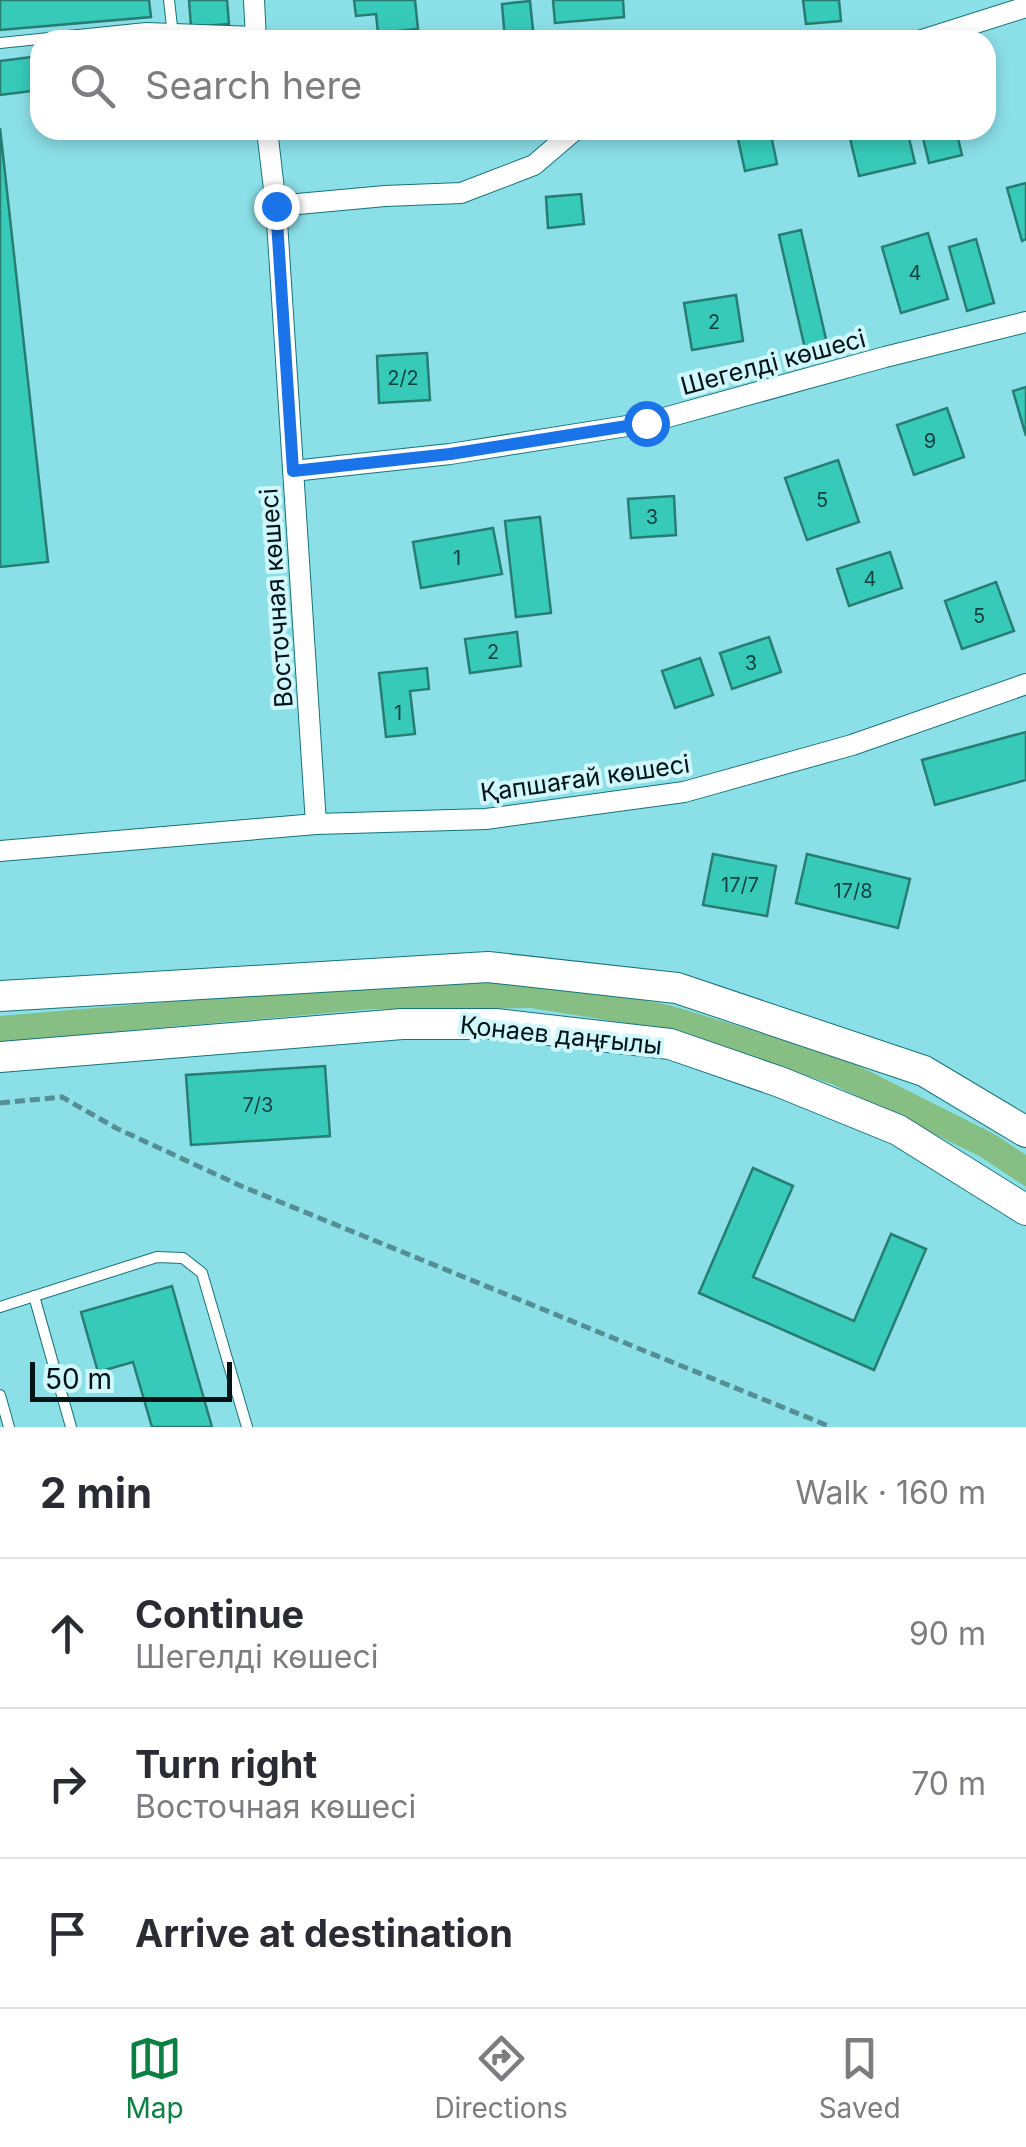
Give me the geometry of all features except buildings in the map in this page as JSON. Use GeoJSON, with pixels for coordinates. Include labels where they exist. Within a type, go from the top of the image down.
{"type":"FeatureCollection","features":[{"type":"Feature","properties":{"kind":"main road"},"geometry":{"type":"LineString","coordinates":[[0,996],[488,967],[677,988],[924,1071],[1026,1132]]}},
{"type":"Feature","properties":{"kind":"main road","name":"Қонаев даңғылы"},"geometry":{"type":"LineString","coordinates":[[0,1057],[402,1024],[496,1024],[670,1044],[780,1082],[898,1130],[1026,1210]]}},
{"type":"Feature","properties":{"kind":"street"},"geometry":{"type":"LineString","coordinates":[[254,0],[256,30]]}},
{"type":"Feature","properties":{"kind":"street"},"geometry":{"type":"LineString","coordinates":[[954,30],[1026,7]]}},
{"type":"Feature","properties":{"kind":"street","name":"Восточная көшесі"},"geometry":{"type":"LineString","coordinates":[[268,140],[276,206],[316,824]]}},
{"type":"Feature","properties":{"kind":"street"},"geometry":{"type":"LineString","coordinates":[[276,206],[461,192],[534,165],[563,140]]}},
{"type":"Feature","properties":{"kind":"street","name":"Шегелді көшесі"},"geometry":{"type":"LineString","coordinates":[[293,471],[450,454],[646,423],[1026,322]]}},
{"type":"Feature","properties":{"kind":"street","name":"Қапшағай көшесі"},"geometry":{"type":"LineString","coordinates":[[0,851],[316,824],[486,820],[684,792],[852,744],[1026,684]]}},
{"type":"Feature","properties":{"kind":"lane"},"geometry":{"type":"LineString","coordinates":[[169,0],[172,27]]}},
{"type":"Feature","properties":{"kind":"lane"},"geometry":{"type":"LineString","coordinates":[[127,30],[200,30]]}},
{"type":"Feature","properties":{"kind":"lane"},"geometry":{"type":"LineString","coordinates":[[0,43],[30,40]]}},
{"type":"Feature","properties":{"kind":"lane"},"geometry":{"type":"LineString","coordinates":[[0,1307],[158,1257],[183,1258],[202,1273],[247,1427]]}},
{"type":"Feature","properties":{"kind":"lane"},"geometry":{"type":"LineString","coordinates":[[34,1296],[71,1427]]}},
{"type":"Feature","properties":{"kind":"lane"},"geometry":{"type":"LineString","coordinates":[[0,1395],[9,1427]]}},
{"type":"Feature","properties":{"kind":"path"},"geometry":{"type":"LineString","coordinates":[[0,1102],[62,1097],[116,1128],[241,1186],[830,1427]]}},
{"type":"Feature","properties":{"kind":"green space"},"geometry":{"type":"Polygon","coordinates":[[[538,981],[669,1005],[841,1057],[996,1135],[1026,1155],[1026,1187],[981,1157],[832,1084],[669,1030],[531,1008],[373,1009],[0,1042],[0,1016],[371,985],[538,981]]]}},
{"type":"Feature","properties":{"kind":"route"},"geometry":{"type":"LineString","coordinates":[[276,206],[293,471],[450,454],[646,423]]}}]}
